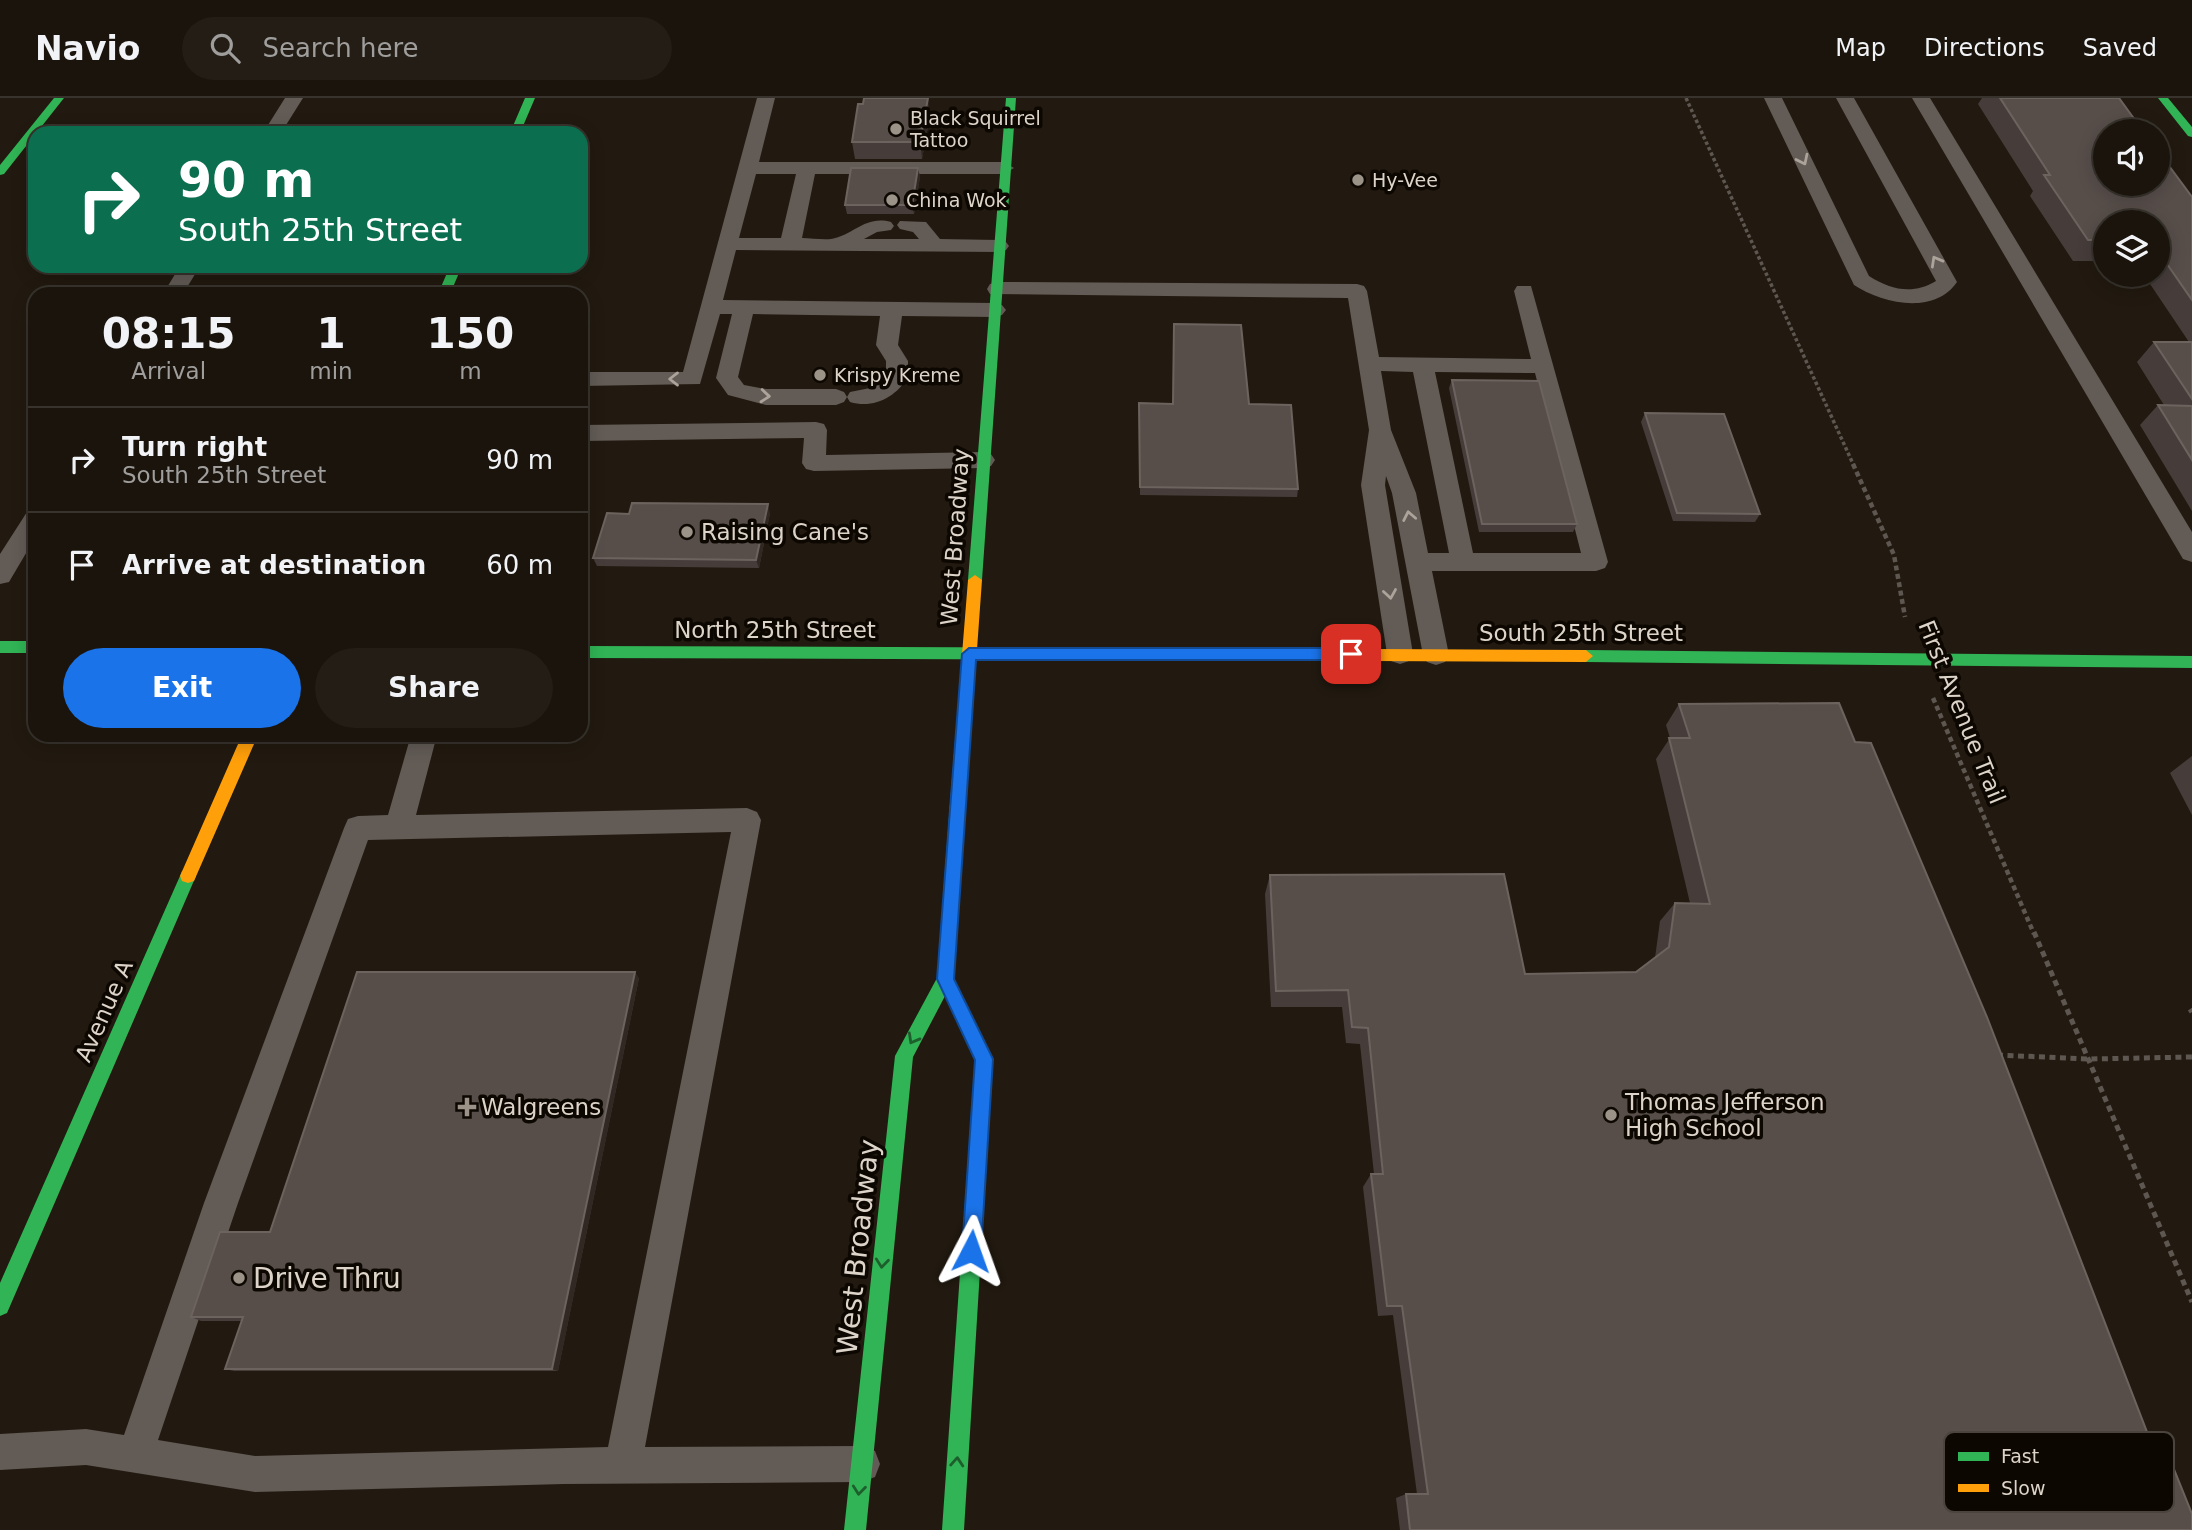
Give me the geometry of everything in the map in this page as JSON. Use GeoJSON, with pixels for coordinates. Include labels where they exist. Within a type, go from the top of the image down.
{"type":"FeatureCollection","features":[{"type":"Feature","properties":{"kind":"street"},"geometry":{"type":"LineString","coordinates":[[37,126],[59,98]]}},
{"type":"Feature","properties":{"kind":"street"},"geometry":{"type":"LineString","coordinates":[[518,126],[530,98]]}},
{"type":"Feature","properties":{"kind":"street","name":"West Broadway"},"geometry":{"type":"LineString","coordinates":[[855,1530],[904,1056],[946,979],[1010,98]]}},
{"type":"Feature","properties":{"kind":"street"},"geometry":{"type":"LineString","coordinates":[[2164,98],[2192,134]]}},
{"type":"Feature","properties":{"kind":"street"},"geometry":{"type":"LineString","coordinates":[[0,172],[28,137]]}},
{"type":"Feature","properties":{"kind":"street"},"geometry":{"type":"LineString","coordinates":[[0,647],[28,647]]}},
{"type":"Feature","properties":{"kind":"street","name":"North 25th Street"},"geometry":{"type":"LineString","coordinates":[[588,652],[969,654]]}},
{"type":"Feature","properties":{"kind":"street","name":"South 25th Street"},"geometry":{"type":"LineString","coordinates":[[969,654],[1400,654],[2192,662]]}},
{"type":"Feature","properties":{"kind":"street","name":"Avenue A"},"geometry":{"type":"LineString","coordinates":[[0,1306],[247,742]]}},
{"type":"Feature","properties":{"kind":"street","name":"West Broadway"},"geometry":{"type":"LineString","coordinates":[[946,979],[984,1059],[953,1530]]}},
{"type":"Feature","properties":{"kind":"lane"},"geometry":{"type":"LineString","coordinates":[[276,126],[294,98]]}},
{"type":"Feature","properties":{"kind":"lane"},"geometry":{"type":"LineString","coordinates":[[588,379],[692,379],[766,98]]}},
{"type":"Feature","properties":{"kind":"lane"},"geometry":{"type":"LineString","coordinates":[[1773,98],[1861,280],[1888,295],[1927,295],[1939,290],[1947,282],[1845,98]]}},
{"type":"Feature","properties":{"kind":"lane"},"geometry":{"type":"LineString","coordinates":[[1921,98],[2192,553]]}},
{"type":"Feature","properties":{"kind":"lane"},"geometry":{"type":"LineString","coordinates":[[748,168],[1004,168]]}},
{"type":"Feature","properties":{"kind":"lane"},"geometry":{"type":"LineString","coordinates":[[790,245],[807,168]]}},
{"type":"Feature","properties":{"kind":"lane"},"geometry":{"type":"LineString","coordinates":[[907,225],[919,226],[935,246]]}},
{"type":"Feature","properties":{"kind":"lane"},"geometry":{"type":"LineString","coordinates":[[835,245],[873,226],[884,226]]}},
{"type":"Feature","properties":{"kind":"lane"},"geometry":{"type":"LineString","coordinates":[[728,244],[999,246]]}},
{"type":"Feature","properties":{"kind":"lane"},"geometry":{"type":"LineString","coordinates":[[711,307],[892,309],[996,300],[1357,290],[1380,430],[1404,493],[1436,655]]}},
{"type":"Feature","properties":{"kind":"lane"},"geometry":{"type":"LineString","coordinates":[[1418,562],[1596,562],[1562,454],[1544,366],[1524,291]]}},
{"type":"Feature","properties":{"kind":"lane"},"geometry":{"type":"LineString","coordinates":[[744,308],[727,378],[736,390],[766,397],[847,397],[882,393],[897,377],[897,362],[887,345],[892,309]]}},
{"type":"Feature","properties":{"kind":"lane"},"geometry":{"type":"LineString","coordinates":[[1369,364],[1544,366]]}},
{"type":"Feature","properties":{"kind":"lane"},"geometry":{"type":"LineString","coordinates":[[1423,365],[1444,415],[1452,453],[1459,491],[1463,562]]}},
{"type":"Feature","properties":{"kind":"lane"},"geometry":{"type":"LineString","coordinates":[[588,433],[816,430],[814,463],[983,460]]}},
{"type":"Feature","properties":{"kind":"lane"},"geometry":{"type":"LineString","coordinates":[[1380,430],[1373,485],[1400,654]]}},
{"type":"Feature","properties":{"kind":"lane"},"geometry":{"type":"LineString","coordinates":[[0,575],[28,529]]}},
{"type":"Feature","properties":{"kind":"lane"},"geometry":{"type":"LineString","coordinates":[[399,827],[422,742]]}},
{"type":"Feature","properties":{"kind":"lane"},"geometry":{"type":"LineString","coordinates":[[135,1455],[221,1203],[358,828],[747,820],[623,1466]]}},
{"type":"Feature","properties":{"kind":"lane"},"geometry":{"type":"LineString","coordinates":[[0,1452],[86,1447],[255,1474],[862,1464]]}},
{"type":"Feature","properties":{"kind":"path","name":"First Avenue Trail"},"geometry":{"type":"LineString","coordinates":[[1685,98],[1894,555],[1900,601],[1916,658],[2192,1302]]}},
{"type":"Feature","properties":{"kind":"path"},"geometry":{"type":"LineString","coordinates":[[1992,1055],[2089,1059],[2192,1057]]}},
{"type":"Feature","properties":{"kind":"building"},"geometry":{"type":"Polygon","coordinates":[[[864,98],[928,98],[920,142],[852,142],[858,104],[863,104],[864,98]]]}},
{"type":"Feature","properties":{"kind":"building"},"geometry":{"type":"Polygon","coordinates":[[[2000,98],[2119,98],[2134,119],[2093,119],[2093,196],[2170,196],[2170,167],[2192,197],[2192,300],[2170,268],[2170,210],[2093,210],[2093,240],[2088,240],[2044,175],[2050,175],[2000,98]]]}},
{"type":"Feature","properties":{"kind":"building"},"geometry":{"type":"Polygon","coordinates":[[[851,168],[918,168],[912,205],[845,205],[851,168]]]}},
{"type":"Feature","properties":{"kind":"building"},"geometry":{"type":"Polygon","coordinates":[[[1174,324],[1241,325],[1249,404],[1291,405],[1298,489],[1140,487],[1139,403],[1173,404],[1174,324]]]}},
{"type":"Feature","properties":{"kind":"building"},"geometry":{"type":"Polygon","coordinates":[[[2154,342],[2192,342],[2192,399],[2154,342]]]}},
{"type":"Feature","properties":{"kind":"building"},"geometry":{"type":"Polygon","coordinates":[[[1452,380],[1539,381],[1577,524],[1482,524],[1452,380]]]}},
{"type":"Feature","properties":{"kind":"building"},"geometry":{"type":"Polygon","coordinates":[[[2158,405],[2192,406],[2192,460],[2158,405]]]}},
{"type":"Feature","properties":{"kind":"building"},"geometry":{"type":"Polygon","coordinates":[[[1645,413],[1724,414],[1760,514],[1677,513],[1645,413]]]}},
{"type":"Feature","properties":{"kind":"building","name":"Raising Cane's"},"geometry":{"type":"Polygon","coordinates":[[[632,503],[768,504],[756,560],[593,558],[607,513],[629,514],[632,503]]]}},
{"type":"Feature","properties":{"kind":"building","name":"Thomas Jefferson High School"},"geometry":{"type":"Polygon","coordinates":[[[1839,703],[1855,742],[1871,743],[1987,1017],[2147,1432],[1944,1432],[1944,1512],[2174,1512],[2174,1469],[2192,1514],[2192,1530],[1410,1530],[1406,1494],[1428,1494],[1402,1306],[1387,1306],[1371,1174],[1383,1174],[1368,1028],[1352,1027],[1348,990],[1276,991],[1270,875],[1504,874],[1525,974],[1636,972],[1669,947],[1675,903],[1710,904],[1669,738],[1690,738],[1679,704],[1839,703]]]}},
{"type":"Feature","properties":{"kind":"building","name":"Walgreens"},"geometry":{"type":"Polygon","coordinates":[[[357,972],[635,972],[552,1369],[225,1369],[243,1317],[191,1317],[220,1232],[270,1232],[357,972]]]}},
{"type":"Feature","properties":{"kind":"traffic: fast"},"geometry":{"type":"LineString","coordinates":[[37,126],[59,98]]}},
{"type":"Feature","properties":{"kind":"traffic: fast"},"geometry":{"type":"LineString","coordinates":[[518,126],[530,98]]}},
{"type":"Feature","properties":{"kind":"traffic: fast"},"geometry":{"type":"LineString","coordinates":[[975,580],[1011,98]]}},
{"type":"Feature","properties":{"kind":"traffic: fast"},"geometry":{"type":"LineString","coordinates":[[2163,98],[2192,134]]}},
{"type":"Feature","properties":{"kind":"traffic: fast"},"geometry":{"type":"LineString","coordinates":[[0,172],[28,137]]}},
{"type":"Feature","properties":{"kind":"traffic: fast"},"geometry":{"type":"LineString","coordinates":[[447,287],[453,273]]}},
{"type":"Feature","properties":{"kind":"traffic: fast"},"geometry":{"type":"LineString","coordinates":[[0,647],[28,647]]}},
{"type":"Feature","properties":{"kind":"traffic: fast"},"geometry":{"type":"LineString","coordinates":[[588,652],[1190,654]]}},
{"type":"Feature","properties":{"kind":"traffic: fast"},"geometry":{"type":"LineString","coordinates":[[1586,656],[2192,662]]}},
{"type":"Feature","properties":{"kind":"traffic: fast"},"geometry":{"type":"LineString","coordinates":[[855,1530],[904,1056],[945,979],[957,816]]}},
{"type":"Feature","properties":{"kind":"traffic: fast"},"geometry":{"type":"LineString","coordinates":[[0,1306],[188,876]]}},
{"type":"Feature","properties":{"kind":"traffic: fast"},"geometry":{"type":"LineString","coordinates":[[945,979],[984,1059],[953,1530]]}},
{"type":"Feature","properties":{"kind":"traffic: slow"},"geometry":{"type":"LineString","coordinates":[[957,816],[975,580]]}},
{"type":"Feature","properties":{"kind":"traffic: slow"},"geometry":{"type":"LineString","coordinates":[[1190,654],[1586,656]]}},
{"type":"Feature","properties":{"kind":"traffic: slow"},"geometry":{"type":"LineString","coordinates":[[188,876],[247,742]]}},
{"type":"Feature","properties":{"kind":"place","name":"Black Squirrel Tattoo"},"geometry":{"type":"Point","coordinates":[896,129]}},
{"type":"Feature","properties":{"kind":"place","name":"Hy-Vee"},"geometry":{"type":"Point","coordinates":[1358,180]}},
{"type":"Feature","properties":{"kind":"place","name":"China Wok"},"geometry":{"type":"Point","coordinates":[892,200]}},
{"type":"Feature","properties":{"kind":"place","name":"Krispy Kreme"},"geometry":{"type":"Point","coordinates":[820,375]}},
{"type":"Feature","properties":{"kind":"place","name":"Raising Cane's"},"geometry":{"type":"Point","coordinates":[687,532]}},
{"type":"Feature","properties":{"kind":"place","name":"Walgreens"},"geometry":{"type":"Point","coordinates":[467,1107]}},
{"type":"Feature","properties":{"kind":"place","name":"Thomas Jefferson High School"},"geometry":{"type":"Point","coordinates":[1611,1115]}},
{"type":"Feature","properties":{"kind":"place","name":"Drive Thru"},"geometry":{"type":"Point","coordinates":[239,1278]}},
{"type":"Feature","properties":{"kind":"route"},"geometry":{"type":"LineString","coordinates":[[971,1251],[984,1059],[946,979],[969,654],[1351,654]]}}]}
